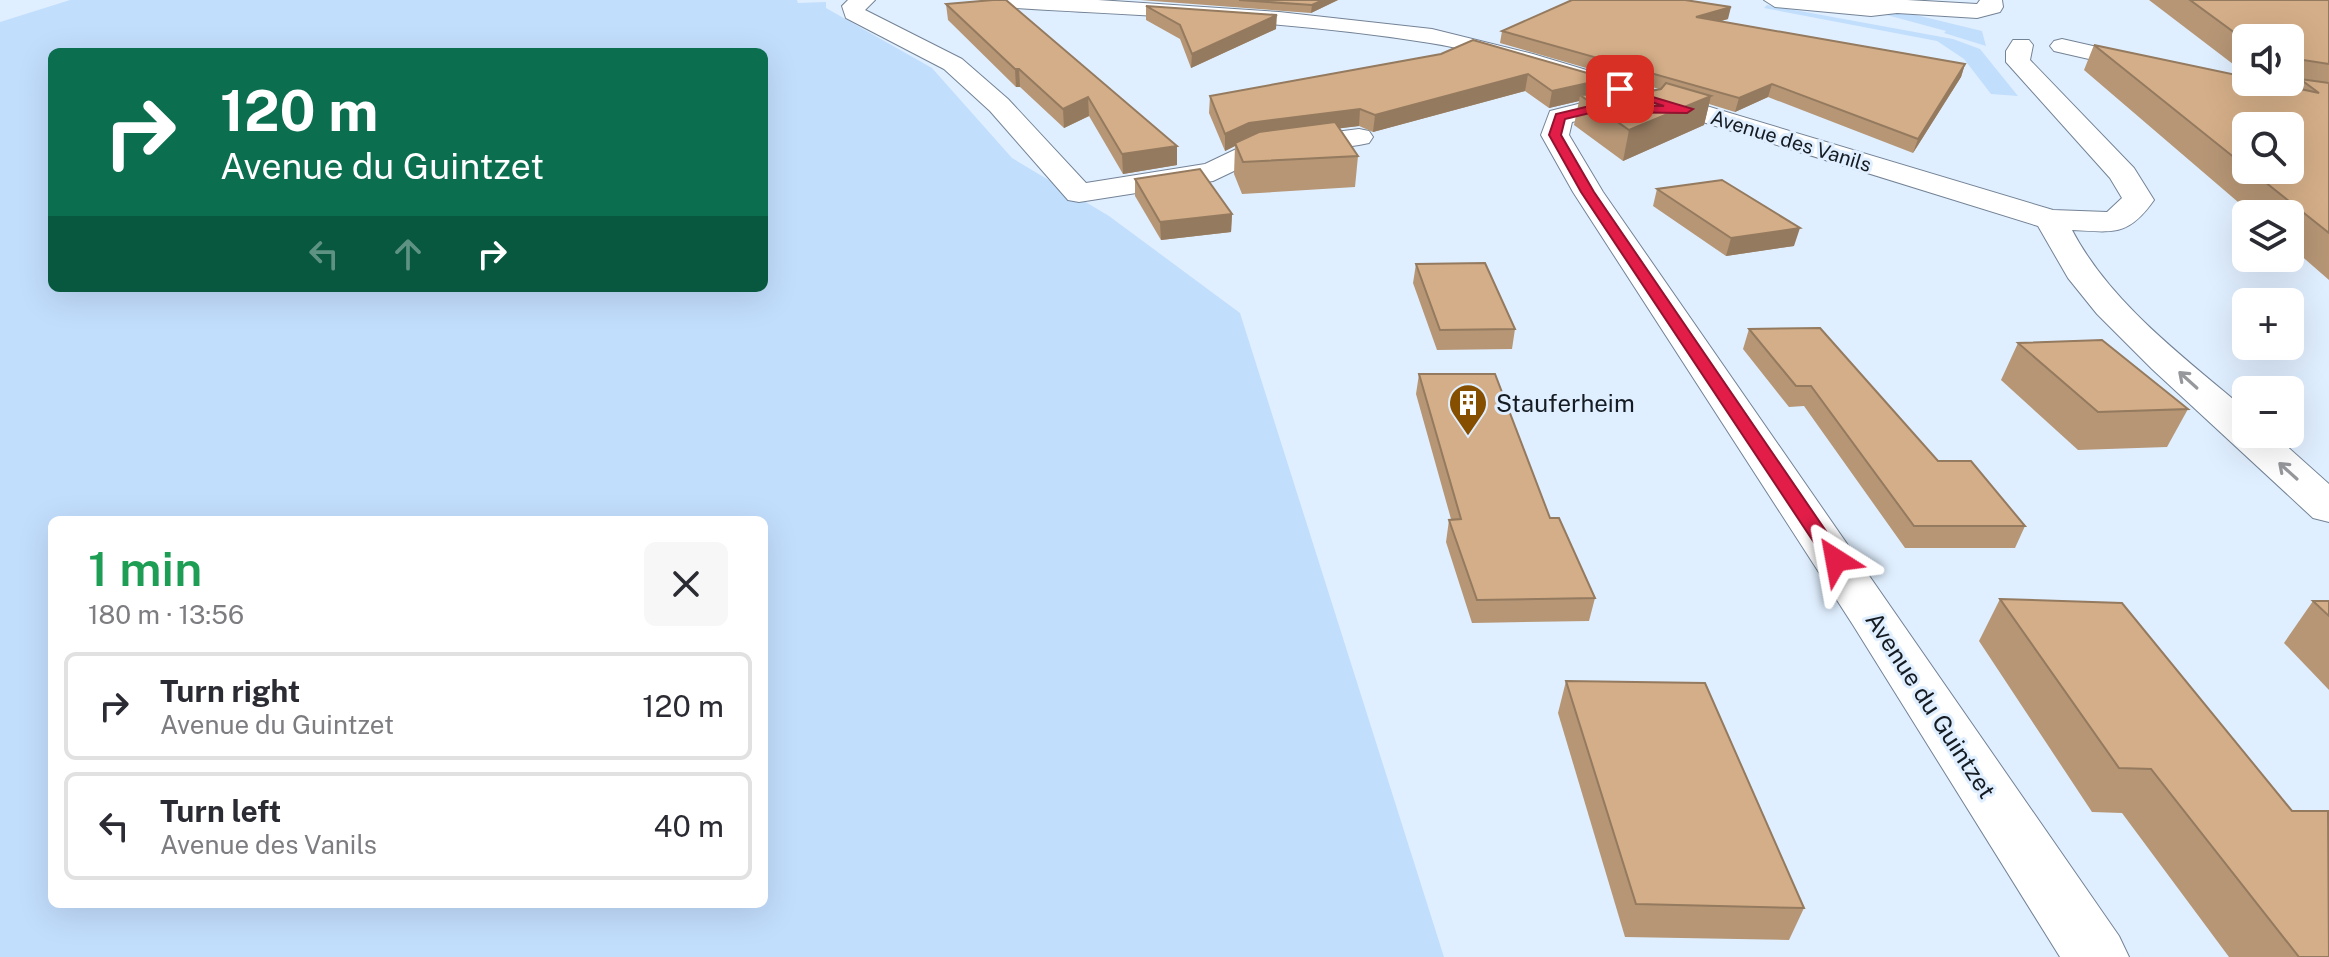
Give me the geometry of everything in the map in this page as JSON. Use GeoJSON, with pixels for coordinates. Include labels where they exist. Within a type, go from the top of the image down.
{"type":"FeatureCollection","features":[{"type":"Feature","properties":{"kind":"street"},"geometry":{"type":"LineString","coordinates":[[864,0],[853,6],[854,13],[953,64],[999,105],[1079,193],[1213,172],[1249,152],[1359,137]]}},
{"type":"Feature","properties":{"kind":"street","name":"Avenue des Vanils"},"geometry":{"type":"LineString","coordinates":[[1001,0],[1279,19],[1432,36],[1524,59],[2051,220],[2115,222],[2138,200],[2123,174],[2018,62],[2020,35]]}},
{"type":"Feature","properties":{"kind":"street"},"geometry":{"type":"LineString","coordinates":[[1775,0],[1858,9],[1886,3],[1977,11],[1992,7],[1992,1]]}},
{"type":"Feature","properties":{"kind":"street"},"geometry":{"type":"LineString","coordinates":[[1886,3],[2180,74]]}},
{"type":"Feature","properties":{"kind":"street","name":"Avenue du Guintzet"},"geometry":{"type":"LineString","coordinates":[[1687,109],[1594,108],[1560,117],[1555,135],[1588,192],[1871,613],[2096,957]]}},
{"type":"Feature","properties":{"kind":"street"},"geometry":{"type":"LineString","coordinates":[[2051,220],[2059,241],[2092,285],[2148,343],[2232,419]]}},
{"type":"Feature","properties":{"kind":"street"},"geometry":{"type":"LineString","coordinates":[[2263,448],[2329,508]]}},
{"type":"Feature","properties":{"kind":"shaded area"},"geometry":{"type":"Polygon","coordinates":[[[70,0],[797,0],[798,3],[826,2],[826,8],[932,68],[1012,158],[1109,216],[1240,313],[1444,957],[0,957],[0,22],[70,0]]]}},
{"type":"Feature","properties":{"kind":"shaded area"},"geometry":{"type":"Polygon","coordinates":[[[1767,5],[1953,39],[1980,49],[2018,96],[1991,94],[1964,59],[1937,41],[1764,8],[1767,5]]]}},
{"type":"Feature","properties":{"kind":"shaded area"},"geometry":{"type":"Polygon","coordinates":[[[1883,14],[1916,15],[1982,31],[1986,46],[1944,33],[1946,31],[1883,14]]]}},
{"type":"Feature","properties":{"kind":"building"},"geometry":{"type":"Polygon","coordinates":[[[1006,0],[1177,146],[1122,154],[1088,97],[1063,109],[946,4],[1006,0]]]}},
{"type":"Feature","properties":{"kind":"building"},"geometry":{"type":"Polygon","coordinates":[[[1239,0],[1323,0],[1312,5],[1239,0]]]}},
{"type":"Feature","properties":{"kind":"building"},"geometry":{"type":"Polygon","coordinates":[[[1572,0],[1685,0],[1731,7],[1696,17],[1965,64],[1918,139],[1772,84],[1739,98],[1502,31],[1572,0]]]}},
{"type":"Feature","properties":{"kind":"building"},"geometry":{"type":"Polygon","coordinates":[[[2190,0],[2329,0],[2329,64],[2304,60],[2304,24],[2232,24],[2232,31],[2190,0]]]}},
{"type":"Feature","properties":{"kind":"building"},"geometry":{"type":"Polygon","coordinates":[[[1146,6],[1277,15],[1192,54],[1180,25],[1146,6]]]}},
{"type":"Feature","properties":{"kind":"building"},"geometry":{"type":"Polygon","coordinates":[[[1473,40],[1615,81],[1597,81],[1552,91],[1528,74],[1375,115],[1360,109],[1249,123],[1225,134],[1210,96],[1441,54],[1473,40]]]}},
{"type":"Feature","properties":{"kind":"building"},"geometry":{"type":"Polygon","coordinates":[[[2094,45],[2232,74],[2232,96],[2304,96],[2304,90],[2319,93],[2304,80],[2329,83],[2329,233],[2304,213],[2304,200],[2288,200],[2268,184],[2304,184],[2304,112],[2232,112],[2232,156],[2094,45]]]}},
{"type":"Feature","properties":{"kind":"building"},"geometry":{"type":"Polygon","coordinates":[[[1666,83],[1711,96],[1629,130],[1580,95],[1651,91],[1661,89],[1666,83]]]}},
{"type":"Feature","properties":{"kind":"building"},"geometry":{"type":"Polygon","coordinates":[[[1335,122],[1358,156],[1243,162],[1235,143],[1259,132],[1335,122]]]}},
{"type":"Feature","properties":{"kind":"building"},"geometry":{"type":"Polygon","coordinates":[[[1200,169],[1232,214],[1160,222],[1135,179],[1200,169]]]}},
{"type":"Feature","properties":{"kind":"building"},"geometry":{"type":"Polygon","coordinates":[[[1722,180],[1800,228],[1731,238],[1657,189],[1722,180]]]}},
{"type":"Feature","properties":{"kind":"building"},"geometry":{"type":"Polygon","coordinates":[[[1485,263],[1515,329],[1440,330],[1416,264],[1485,263]]]}},
{"type":"Feature","properties":{"kind":"building"},"geometry":{"type":"Polygon","coordinates":[[[1820,328],[1938,461],[1971,461],[2025,526],[1914,526],[1811,386],[1796,386],[1749,329],[1820,328]]]}},
{"type":"Feature","properties":{"kind":"building"},"geometry":{"type":"Polygon","coordinates":[[[2102,340],[2188,409],[2098,412],[2018,343],[2102,340]]]}},
{"type":"Feature","properties":{"kind":"building"},"geometry":{"type":"Polygon","coordinates":[[[1419,374],[1495,374],[1550,518],[1559,518],[1595,598],[1477,600],[1449,520],[1461,519],[1419,374]]]}},
{"type":"Feature","properties":{"kind":"building"},"geometry":{"type":"Polygon","coordinates":[[[2000,599],[2122,603],[2292,811],[2328,811],[2329,957],[2299,957],[2151,769],[2119,768],[2000,599]]]}},
{"type":"Feature","properties":{"kind":"building"},"geometry":{"type":"Polygon","coordinates":[[[2313,601],[2329,601],[2329,616],[2313,601]]]}},
{"type":"Feature","properties":{"kind":"building"},"geometry":{"type":"Polygon","coordinates":[[[1566,681],[1705,683],[1804,908],[1636,904],[1566,681]]]}},
{"type":"Feature","properties":{"kind":"place","name":"Stauferheim"},"geometry":{"type":"Point","coordinates":[1468,437]}},
{"type":"Feature","properties":{"kind":"route"},"geometry":{"type":"LineString","coordinates":[[1620,89],[1687,109],[1594,108],[1560,117],[1555,135],[1588,192],[1836,560]]}}]}
